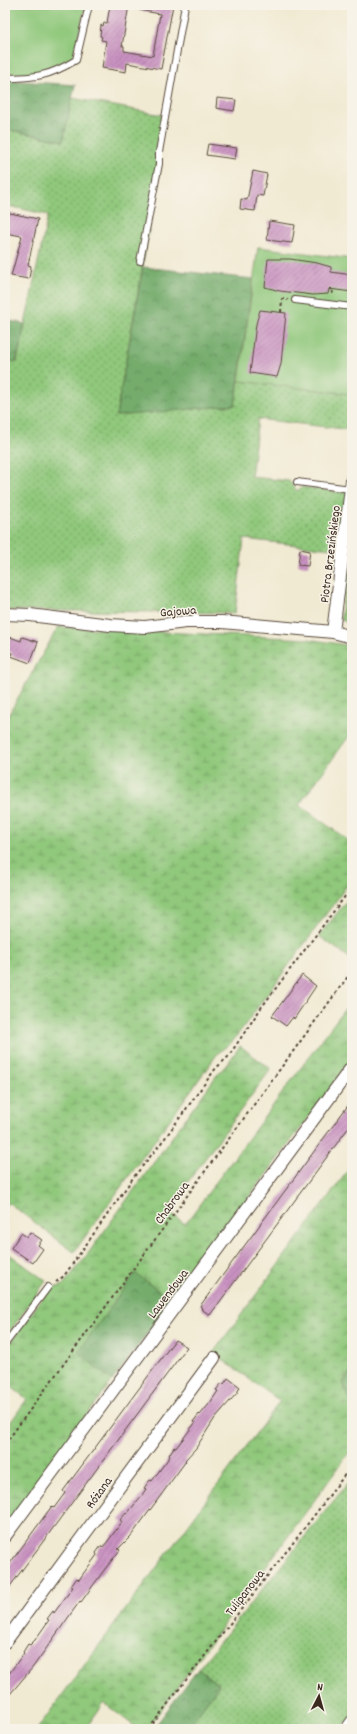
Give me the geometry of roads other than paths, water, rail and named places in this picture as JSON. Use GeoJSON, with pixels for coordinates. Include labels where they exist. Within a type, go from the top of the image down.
{"type":"FeatureCollection","features":[{"type":"Feature","properties":{"kind":"street","name":"Piotra Brzezińskiego"},"geometry":{"type":"LineString","coordinates":[[333,632],[351,484]]}},
{"type":"Feature","properties":{"kind":"street","name":"Gajowa"},"geometry":{"type":"LineString","coordinates":[[5,614],[30,614],[110,625],[145,627],[186,622],[222,622],[333,632],[352,637]]}},
{"type":"Feature","properties":{"kind":"street","name":"Lawendowa"},"geometry":{"type":"LineString","coordinates":[[5,1536],[352,1067]]}},
{"type":"Feature","properties":{"kind":"street","name":"Różana"},"geometry":{"type":"LineString","coordinates":[[5,1642],[214,1358]]}},
{"type":"Feature","properties":{"kind":"street"},"geometry":{"type":"LineString","coordinates":[[347,1729],[352,1722]]}},
{"type":"Feature","properties":{"kind":"lane"},"geometry":{"type":"LineString","coordinates":[[5,78],[34,78],[59,70],[76,60],[89,5]]}},
{"type":"Feature","properties":{"kind":"lane"},"geometry":{"type":"LineString","coordinates":[[140,261],[159,164],[159,152],[185,5]]}},
{"type":"Feature","properties":{"kind":"lane"},"geometry":{"type":"LineString","coordinates":[[295,300],[352,307]]}},
{"type":"Feature","properties":{"kind":"lane"},"geometry":{"type":"LineString","coordinates":[[297,482],[351,484]]}},
{"type":"Feature","properties":{"kind":"lane"},"geometry":{"type":"LineString","coordinates":[[5,1344],[48,1287]]}}]}
